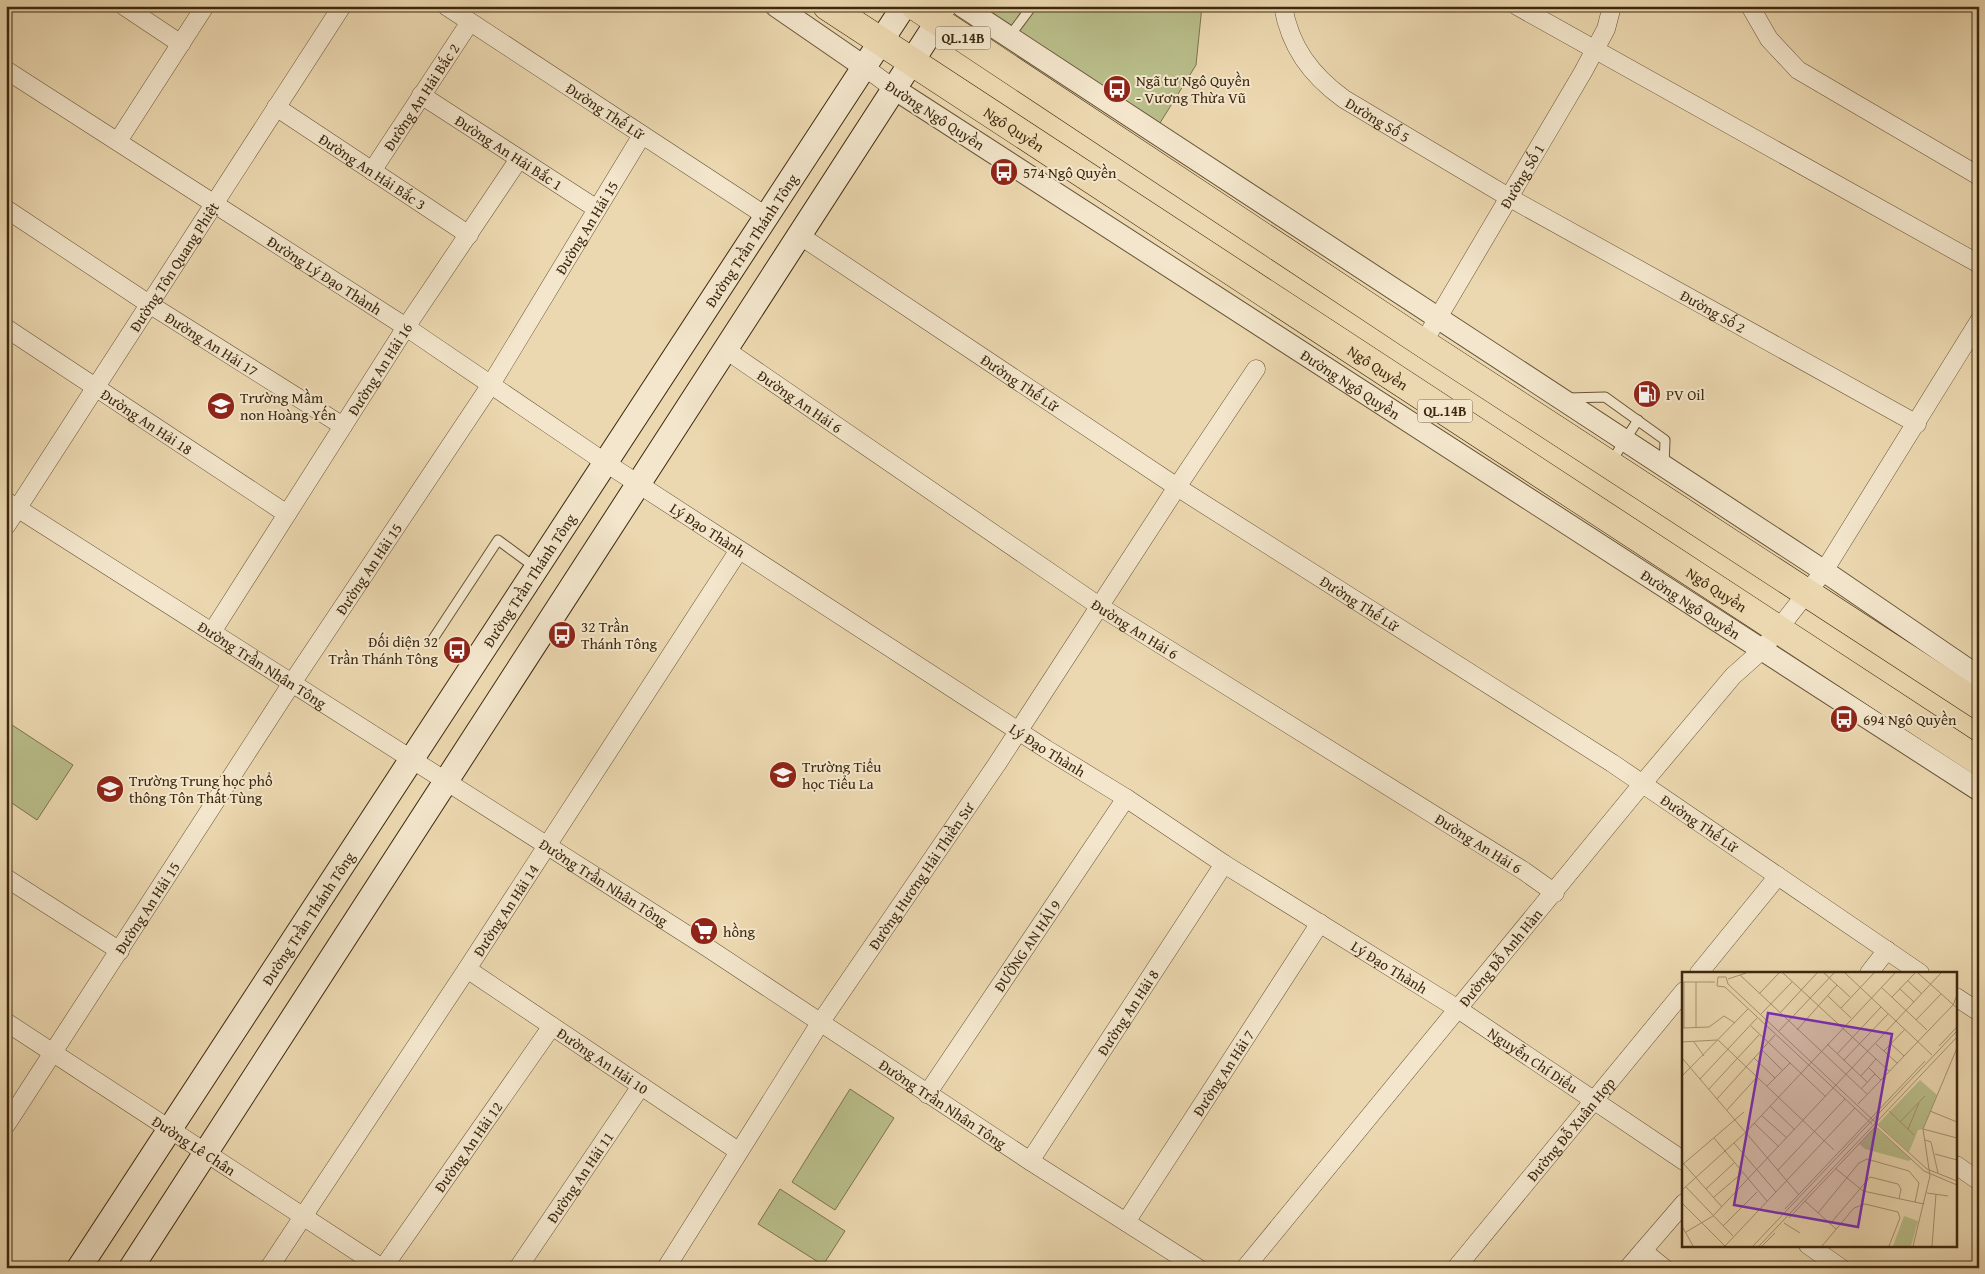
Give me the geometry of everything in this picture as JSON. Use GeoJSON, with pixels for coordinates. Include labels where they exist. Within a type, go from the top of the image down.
{"type":"FeatureCollection","features":[{"type":"Feature","properties":{"kind":"highway","name":"Ngô Quyền"},"geometry":{"type":"LineString","coordinates":[[828,6],[1979,761]]}},
{"type":"Feature","properties":{"kind":"highway","name":"QL.14B"},"geometry":{"type":"LineString","coordinates":[[915,6],[943,14],[1423,343],[1609,466],[1808,592],[1979,705]]}},
{"type":"Feature","properties":{"kind":"main road","name":"Đường Trần Thánh Tông"},"geometry":{"type":"LineString","coordinates":[[79,1268],[168,1129],[606,464],[863,66],[904,6]]}},
{"type":"Feature","properties":{"kind":"main road"},"geometry":{"type":"LineString","coordinates":[[131,1268],[640,484],[893,88],[943,14]]}},
{"type":"Feature","properties":{"kind":"street"},"geometry":{"type":"LineString","coordinates":[[124,6],[181,44]]}},
{"type":"Feature","properties":{"kind":"street"},"geometry":{"type":"LineString","coordinates":[[118,141],[206,6]]}},
{"type":"Feature","properties":{"kind":"street","name":"Đường Tôn Quang Phiệt"},"geometry":{"type":"LineString","coordinates":[[6,526],[12,505],[94,388],[342,6]]}},
{"type":"Feature","properties":{"kind":"street","name":"Đường Thế Lữ"},"geometry":{"type":"LineString","coordinates":[[446,6],[766,216]]}},
{"type":"Feature","properties":{"kind":"street","name":"Đường Ngô Quyền"},"geometry":{"type":"LineString","coordinates":[[776,6],[893,88],[1761,651],[1979,790]]}},
{"type":"Feature","properties":{"kind":"street"},"geometry":{"type":"LineString","coordinates":[[962,6],[1824,571],[1979,677]]}},
{"type":"Feature","properties":{"kind":"street","name":"Đường Số 5"},"geometry":{"type":"LineString","coordinates":[[1283,6],[1286,27],[1296,50],[1328,88],[1510,198]]}},
{"type":"Feature","properties":{"kind":"street"},"geometry":{"type":"LineString","coordinates":[[1517,6],[1979,264]]}},
{"type":"Feature","properties":{"kind":"street","name":"Đường Số 1"},"geometry":{"type":"LineString","coordinates":[[1423,343],[1510,198],[1595,50],[1606,28],[1612,6]]}},
{"type":"Feature","properties":{"kind":"street"},"geometry":{"type":"LineString","coordinates":[[1750,6],[1768,39],[1798,70],[1979,176]]}},
{"type":"Feature","properties":{"kind":"street","name":"Đường An Hải Bắc 2"},"geometry":{"type":"LineString","coordinates":[[372,171],[470,22]]}},
{"type":"Feature","properties":{"kind":"street","name":"Đường Lý Đạo Thành"},"geometry":{"type":"LineString","coordinates":[[6,70],[406,327],[606,464],[640,484]]}},
{"type":"Feature","properties":{"kind":"street","name":"Đường An Hải Bắc 1"},"geometry":{"type":"LineString","coordinates":[[421,95],[596,209]]}},
{"type":"Feature","properties":{"kind":"street","name":"Đường An Hải Bắc 3"},"geometry":{"type":"LineString","coordinates":[[276,107],[469,235]]}},
{"type":"Feature","properties":{"kind":"street","name":"Đường An Hải 15"},"geometry":{"type":"LineString","coordinates":[[6,1125],[292,683],[490,386],[642,135]]}},
{"type":"Feature","properties":{"kind":"street","name":"Đường An Hải 16"},"geometry":{"type":"LineString","coordinates":[[212,632],[406,327],[520,159]]}},
{"type":"Feature","properties":{"kind":"street","name":"Đường Số 2"},"geometry":{"type":"LineString","coordinates":[[1510,198],[1917,424]]}},
{"type":"Feature","properties":{"kind":"street","name":"Đường An Hải 17"},"geometry":{"type":"LineString","coordinates":[[6,209],[149,304],[343,426]]}},
{"type":"Feature","properties":{"kind":"street","name":"Đường Thế Lữ"},"geometry":{"type":"LineString","coordinates":[[799,235],[1177,486],[1643,783],[1919,972]]}},
{"type":"Feature","properties":{"kind":"street","name":"Đường Đỗ Anh Hàn"},"geometry":{"type":"LineString","coordinates":[[1244,1268],[1643,783],[1733,676],[1761,651],[1808,592],[1824,571],[1917,424],[1979,321]]}},
{"type":"Feature","properties":{"kind":"street","name":"Đường An Hải 18"},"geometry":{"type":"LineString","coordinates":[[6,328],[287,514]]}},
{"type":"Feature","properties":{"kind":"street","name":"Đường An Hải 6"},"geometry":{"type":"LineString","coordinates":[[726,350],[1099,606],[1507,860],[1555,892]]}},
{"type":"Feature","properties":{"kind":"street","name":"Đường Hương Hải Thiền Sư"},"geometry":{"type":"LineString","coordinates":[[666,1268],[820,1023],[1018,732],[1177,486],[1256,369]]}},
{"type":"Feature","properties":{"kind":"street","name":"Lý Đạo Thành"},"geometry":{"type":"LineString","coordinates":[[640,484],[1018,732],[1126,798],[1224,864],[1458,1009]]}},
{"type":"Feature","properties":{"kind":"street","name":"Đường Trần Nhân Tông"},"geometry":{"type":"LineString","coordinates":[[12,505],[546,845],[1030,1161],[1198,1268]]}},
{"type":"Feature","properties":{"kind":"street","name":"Đường An Hải 14"},"geometry":{"type":"LineString","coordinates":[[269,1268],[467,969],[738,550]]}},
{"type":"Feature","properties":{"kind":"street","name":"ĐƯỜNG AN HẢl 9"},"geometry":{"type":"LineString","coordinates":[[927,1094],[1126,798]]}},
{"type":"Feature","properties":{"kind":"street","name":"Đường An Hải 8"},"geometry":{"type":"LineString","coordinates":[[1030,1161],[1224,864]]}},
{"type":"Feature","properties":{"kind":"street"},"geometry":{"type":"LineString","coordinates":[[1700,972],[1778,876]]}},
{"type":"Feature","properties":{"kind":"street"},"geometry":{"type":"LineString","coordinates":[[6,878],[120,951]]}},
{"type":"Feature","properties":{"kind":"street","name":"Đường An Hải 7"},"geometry":{"type":"LineString","coordinates":[[1126,1222],[1320,923]]}},
{"type":"Feature","properties":{"kind":"street"},"geometry":{"type":"LineString","coordinates":[[1870,972],[1887,950]]}},
{"type":"Feature","properties":{"kind":"street","name":"Đường An Hải 10"},"geometry":{"type":"LineString","coordinates":[[467,969],[738,1151]]}},
{"type":"Feature","properties":{"kind":"street","name":"Đường Đỗ Xuân Hợp"},"geometry":{"type":"LineString","coordinates":[[1456,1268],[1682,993]]}},
{"type":"Feature","properties":{"kind":"street"},"geometry":{"type":"LineString","coordinates":[[1958,998],[1979,1012]]}},
{"type":"Feature","properties":{"kind":"street","name":"Nguyễn Chí Diểu"},"geometry":{"type":"LineString","coordinates":[[1458,1009],[1682,1160]]}},
{"type":"Feature","properties":{"kind":"street","name":"Đường Lê Chân"},"geometry":{"type":"LineString","coordinates":[[6,1022],[383,1268]]}},
{"type":"Feature","properties":{"kind":"street","name":"Đường An Hải 12"},"geometry":{"type":"LineString","coordinates":[[383,1268],[552,1026]]}},
{"type":"Feature","properties":{"kind":"street","name":"Đường An Hải 11"},"geometry":{"type":"LineString","coordinates":[[518,1268],[641,1086]]}},
{"type":"Feature","properties":{"kind":"street"},"geometry":{"type":"LineString","coordinates":[[1958,1166],[1979,1181]]}},
{"type":"Feature","properties":{"kind":"street"},"geometry":{"type":"LineString","coordinates":[[1628,1268],[1682,1205]]}},
{"type":"Feature","properties":{"kind":"street"},"geometry":{"type":"LineString","coordinates":[[1809,1246],[1841,1268]]}},
{"type":"Feature","properties":{"kind":"street"},"geometry":{"type":"LineString","coordinates":[[1643,1251],[1664,1268]]}},
{"type":"Feature","properties":{"kind":"lane"},"geometry":{"type":"LineString","coordinates":[[1009,37],[1032,6]]}},
{"type":"Feature","properties":{"kind":"lane"},"geometry":{"type":"LineString","coordinates":[[1561,398],[1604,396],[1665,440],[1664,466]]}},
{"type":"Feature","properties":{"kind":"lane"},"geometry":{"type":"LineString","coordinates":[[1609,466],[1638,420]]}},
{"type":"Feature","properties":{"kind":"lane"},"geometry":{"type":"LineString","coordinates":[[431,642],[498,540],[537,568]]}},
{"type":"Feature","properties":{"kind":"path"},"geometry":{"type":"LineString","coordinates":[[1575,6],[1582,6]]}},
{"type":"Feature","properties":{"kind":"green space"},"geometry":{"type":"Polygon","coordinates":[[[962,6],[1202,6],[1196,65],[1155,131],[962,6]]]}},
{"type":"Feature","properties":{"kind":"green space"},"geometry":{"type":"Polygon","coordinates":[[[6,721],[73,765],[37,820],[6,799],[6,721]]]}},
{"type":"Feature","properties":{"kind":"green space"},"geometry":{"type":"Polygon","coordinates":[[[850,1089],[894,1118],[835,1210],[792,1182],[850,1089]]]}},
{"type":"Feature","properties":{"kind":"green space"},"geometry":{"type":"Polygon","coordinates":[[[780,1189],[845,1231],[823,1265],[758,1224],[780,1189]]]}},
{"type":"Feature","properties":{"kind":"place","name":"Ngã tư Ngô Quyền - Vương Thừa Vũ"},"geometry":{"type":"Point","coordinates":[1117,89]}},
{"type":"Feature","properties":{"kind":"place","name":"574 Ngô Quyền"},"geometry":{"type":"Point","coordinates":[1004,172]}},
{"type":"Feature","properties":{"kind":"place","name":"PV Oil"},"geometry":{"type":"Point","coordinates":[1647,394]}},
{"type":"Feature","properties":{"kind":"place","name":"Trường Mầm non Hoàng Yến"},"geometry":{"type":"Point","coordinates":[221,406]}},
{"type":"Feature","properties":{"kind":"place","name":"32 Trần Thánh Tông"},"geometry":{"type":"Point","coordinates":[562,635]}},
{"type":"Feature","properties":{"kind":"place","name":"Đối diện 32 Trần Thánh Tông"},"geometry":{"type":"Point","coordinates":[457,650]}},
{"type":"Feature","properties":{"kind":"place","name":"694 Ngô Quyền"},"geometry":{"type":"Point","coordinates":[1844,719]}},
{"type":"Feature","properties":{"kind":"place","name":"Trường Tiểu học Tiểu La"},"geometry":{"type":"Point","coordinates":[783,775]}},
{"type":"Feature","properties":{"kind":"place","name":"Trường Trung học phổ thông Tôn Thất Tùng"},"geometry":{"type":"Point","coordinates":[110,789]}},
{"type":"Feature","properties":{"kind":"place","name":"hồng"},"geometry":{"type":"Point","coordinates":[704,931]}}]}
